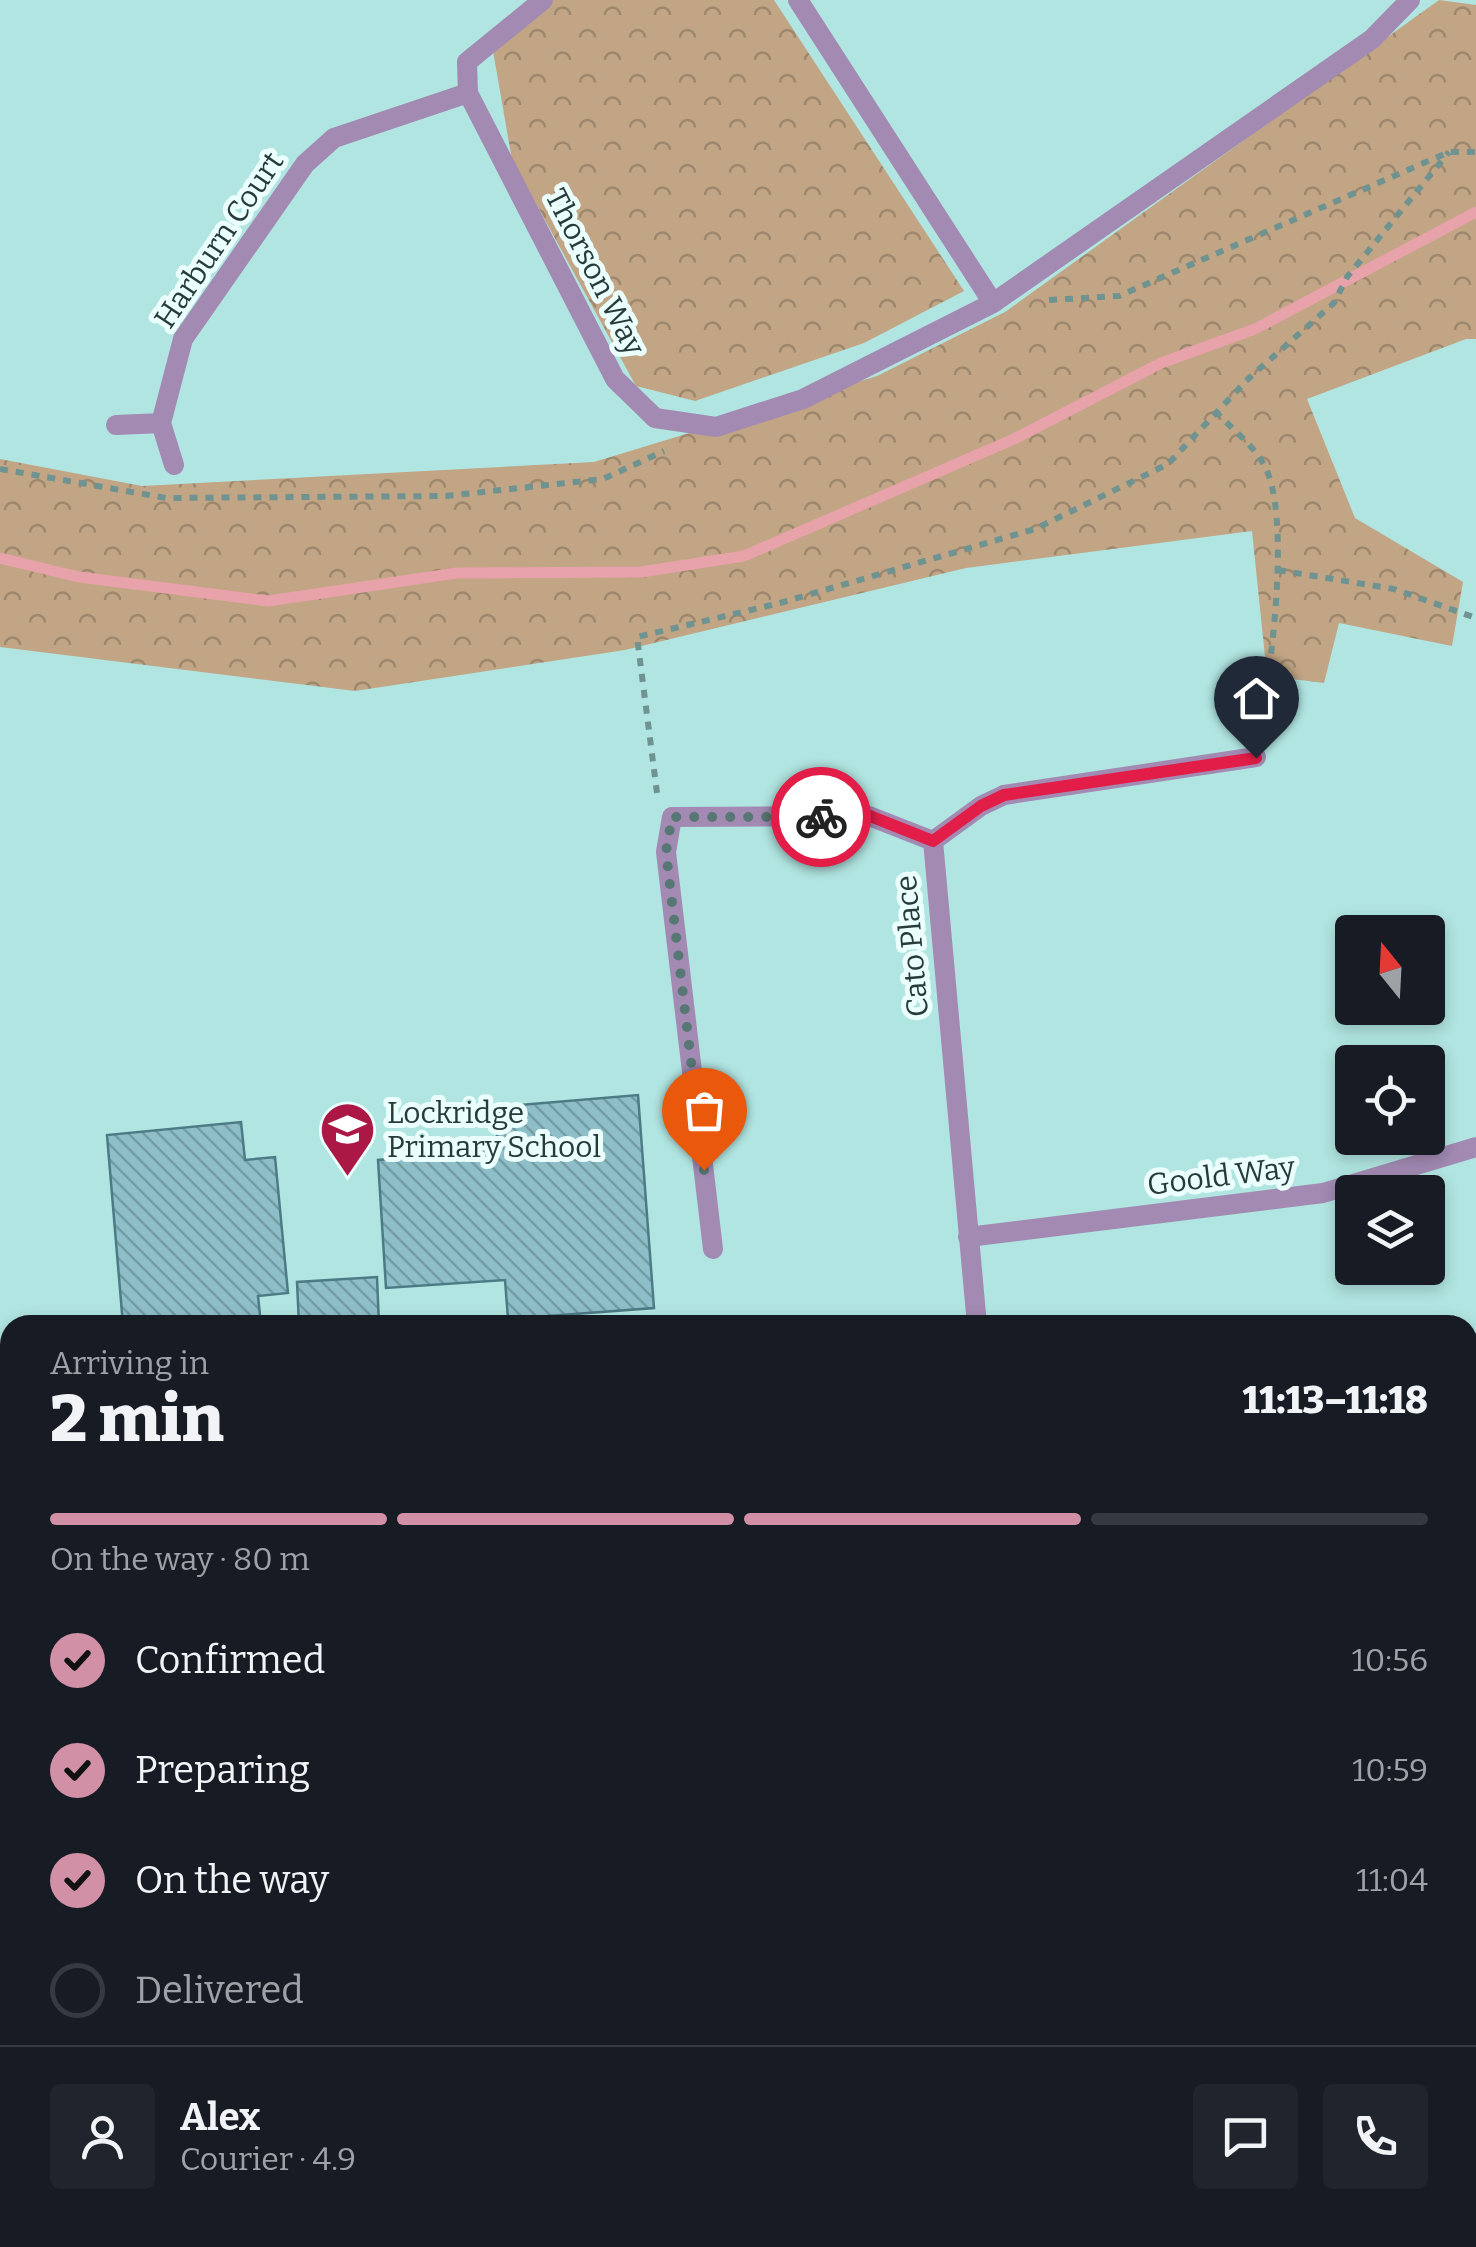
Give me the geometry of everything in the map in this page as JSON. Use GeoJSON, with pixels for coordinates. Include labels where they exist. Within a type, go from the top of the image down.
{"type":"FeatureCollection","features":[{"type":"Feature","properties":{"kind":"street"},"geometry":{"type":"LineString","coordinates":[[468,93],[468,62],[542,0]]}},
{"type":"Feature","properties":{"kind":"street"},"geometry":{"type":"LineString","coordinates":[[798,0],[993,303]]}},
{"type":"Feature","properties":{"kind":"street","name":"Thorson Way"},"geometry":{"type":"LineString","coordinates":[[468,93],[615,379],[655,418],[716,427],[802,399],[993,303],[1372,39],[1410,0]]}},
{"type":"Feature","properties":{"kind":"street","name":"Harburn Court"},"geometry":{"type":"LineString","coordinates":[[174,465],[162,424],[182,338],[305,164],[334,138],[468,93]]}},
{"type":"Feature","properties":{"kind":"street"},"geometry":{"type":"LineString","coordinates":[[116,426],[162,424]]}},
{"type":"Feature","properties":{"kind":"street","name":"Cato Place"},"geometry":{"type":"LineString","coordinates":[[976,1315],[933,841],[981,806],[1004,795],[1256,758]]}},
{"type":"Feature","properties":{"kind":"street"},"geometry":{"type":"LineString","coordinates":[[713,1249],[666,852],[672,817],[870,816],[933,841]]}},
{"type":"Feature","properties":{"kind":"street","name":"Goold Way"},"geometry":{"type":"LineString","coordinates":[[968,1237],[1322,1193],[1476,1147]]}},
{"type":"Feature","properties":{"kind":"path"},"geometry":{"type":"LineString","coordinates":[[672,817],[658,796],[637,637],[780,604],[1036,529],[1168,464],[1216,411],[1334,303],[1348,277],[1448,152]]}},
{"type":"Feature","properties":{"kind":"path"},"geometry":{"type":"LineString","coordinates":[[1047,300],[1119,296],[1448,152],[1476,152]]}},
{"type":"Feature","properties":{"kind":"path"},"geometry":{"type":"LineString","coordinates":[[1216,411],[1263,463],[1274,496],[1278,570],[1269,681],[1256,758]]}},
{"type":"Feature","properties":{"kind":"path"},"geometry":{"type":"LineString","coordinates":[[0,469],[166,498],[446,496],[603,478],[668,449]]}},
{"type":"Feature","properties":{"kind":"path"},"geometry":{"type":"LineString","coordinates":[[1278,570],[1394,589],[1476,618]]}},
{"type":"Feature","properties":{"kind":"green space"},"geometry":{"type":"Polygon","coordinates":[[[552,0],[774,0],[964,291],[864,343],[695,401],[636,386],[512,160],[493,51],[552,0]]]}},
{"type":"Feature","properties":{"kind":"green space"},"geometry":{"type":"Polygon","coordinates":[[[1439,0],[1476,5],[1476,339],[1466,339],[1307,399],[1355,518],[1463,582],[1452,646],[1339,623],[1324,683],[1267,676],[1252,531],[966,568],[625,650],[355,691],[0,647],[0,459],[142,486],[594,462],[877,376],[1005,312],[1439,0]]]}},
{"type":"Feature","properties":{"kind":"building"},"geometry":{"type":"Polygon","coordinates":[[[638,1095],[654,1308],[508,1315],[505,1280],[386,1288],[378,1160],[498,1150],[495,1107],[638,1095]]]}},
{"type":"Feature","properties":{"kind":"building"},"geometry":{"type":"Polygon","coordinates":[[[241,1122],[245,1160],[275,1157],[288,1293],[258,1296],[260,1315],[122,1315],[107,1135],[241,1122]]]}},
{"type":"Feature","properties":{"kind":"building"},"geometry":{"type":"Polygon","coordinates":[[[377,1277],[379,1315],[299,1315],[297,1282],[377,1277]]]}},
{"type":"Feature","properties":{"kind":"waterway"},"geometry":{"type":"LineString","coordinates":[[0,558],[79,577],[268,601],[457,573],[641,572],[744,556],[1014,439],[1161,363],[1255,329],[1476,212]]}},
{"type":"Feature","properties":{"kind":"way so far"},"geometry":{"type":"LineString","coordinates":[[704,1170],[666,852],[672,817],[821,817]]}},
{"type":"Feature","properties":{"kind":"place","name":"Lockridge Primary School"},"geometry":{"type":"Point","coordinates":[348,1179]}},
{"type":"Feature","properties":{"kind":"route"},"geometry":{"type":"LineString","coordinates":[[821,817],[870,816],[933,841],[981,806],[1004,795],[1256,758]]}}]}
